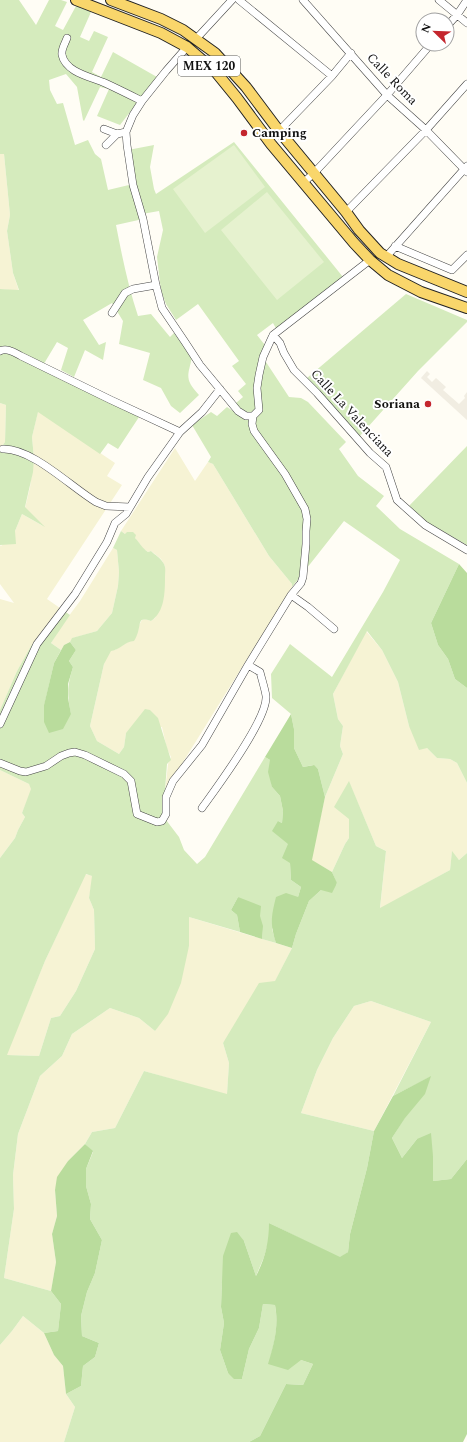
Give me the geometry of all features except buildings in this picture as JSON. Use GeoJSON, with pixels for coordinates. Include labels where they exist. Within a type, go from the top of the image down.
{"type":"FeatureCollection","features":[{"type":"Feature","properties":{"kind":"main road","name":"MEX 120"},"geometry":{"type":"LineString","coordinates":[[76,0],[161,33],[187,47],[216,71],[270,144],[370,260],[388,275],[421,292],[467,308]]}},
{"type":"Feature","properties":{"kind":"main road","name":"MEX 120"},"geometry":{"type":"LineString","coordinates":[[119,1],[183,30],[215,53],[227,65],[279,131],[316,171],[372,246],[398,264],[467,292]]}},
{"type":"Feature","properties":{"kind":"street"},"geometry":{"type":"LineString","coordinates":[[196,39],[232,0]]}},
{"type":"Feature","properties":{"kind":"street"},"geometry":{"type":"LineString","coordinates":[[239,0],[332,76]]}},
{"type":"Feature","properties":{"kind":"street","name":"Calle Roma"},"geometry":{"type":"LineString","coordinates":[[303,0],[387,95],[466,169]]}},
{"type":"Feature","properties":{"kind":"street"},"geometry":{"type":"LineString","coordinates":[[439,0],[467,23]]}},
{"type":"Feature","properties":{"kind":"street"},"geometry":{"type":"LineString","coordinates":[[455,16],[467,0]]}},
{"type":"Feature","properties":{"kind":"street"},"geometry":{"type":"LineString","coordinates":[[68,38],[62,49],[62,56],[72,69],[82,75],[104,83],[142,101]]}},
{"type":"Feature","properties":{"kind":"street"},"geometry":{"type":"LineString","coordinates":[[187,47],[142,101],[133,115],[126,132],[133,185],[143,219],[162,308],[200,365],[220,390],[238,411],[246,416],[253,416]]}},
{"type":"Feature","properties":{"kind":"street"},"geometry":{"type":"LineString","coordinates":[[303,183],[387,95],[424,52]]}},
{"type":"Feature","properties":{"kind":"street"},"geometry":{"type":"LineString","coordinates":[[279,131],[332,76],[351,53]]}},
{"type":"Feature","properties":{"kind":"street"},"geometry":{"type":"LineString","coordinates":[[346,212],[426,130],[467,84]]}},
{"type":"Feature","properties":{"kind":"street"},"geometry":{"type":"LineString","coordinates":[[104,129],[117,134]]}},
{"type":"Feature","properties":{"kind":"street"},"geometry":{"type":"LineString","coordinates":[[106,145],[117,134],[126,132]]}},
{"type":"Feature","properties":{"kind":"street"},"geometry":{"type":"LineString","coordinates":[[386,257],[466,169]]}},
{"type":"Feature","properties":{"kind":"street"},"geometry":{"type":"LineString","coordinates":[[395,246],[452,270],[467,255]]}},
{"type":"Feature","properties":{"kind":"street"},"geometry":{"type":"LineString","coordinates":[[0,763],[26,772],[46,766],[69,753],[76,752],[85,755],[124,774],[131,781],[137,814],[157,822],[162,821],[166,814],[166,797],[173,781],[202,745],[248,665],[291,595],[304,577],[307,519],[306,509],[285,474],[254,430],[252,424],[253,416],[259,410],[257,388],[263,357],[273,335],[370,260]]}},
{"type":"Feature","properties":{"kind":"street"},"geometry":{"type":"LineString","coordinates":[[112,313],[125,292],[156,284]]}},
{"type":"Feature","properties":{"kind":"street","name":"Calle La Valenciana"},"geometry":{"type":"LineString","coordinates":[[273,335],[280,343],[294,370],[317,393],[370,453],[386,467],[398,500],[425,525],[467,550]]}},
{"type":"Feature","properties":{"kind":"street"},"geometry":{"type":"LineString","coordinates":[[0,351],[8,350],[180,432]]}},
{"type":"Feature","properties":{"kind":"street"},"geometry":{"type":"LineString","coordinates":[[0,724],[37,644],[75,594],[107,542],[115,523],[126,514],[148,478],[180,432],[202,412],[220,390]]}},
{"type":"Feature","properties":{"kind":"street"},"geometry":{"type":"LineString","coordinates":[[2,449],[10,449],[28,455],[96,502],[106,506],[130,507]]}},
{"type":"Feature","properties":{"kind":"street"},"geometry":{"type":"LineString","coordinates":[[291,595],[334,629]]}},
{"type":"Feature","properties":{"kind":"street"},"geometry":{"type":"LineString","coordinates":[[202,808],[240,753],[264,710],[266,697],[260,672],[248,665]]}},
{"type":"Feature","properties":{"kind":"shaded area"},"geometry":{"type":"Polygon","coordinates":[[[0,154],[4,154],[10,215],[7,231],[13,273],[19,291],[0,289],[0,154]]]}},
{"type":"Feature","properties":{"kind":"shaded area"},"geometry":{"type":"Polygon","coordinates":[[[427,371],[430,374],[427,377],[432,382],[436,378],[446,387],[443,390],[459,404],[465,398],[464,396],[467,392],[467,420],[421,378],[427,371]]]}},
{"type":"Feature","properties":{"kind":"shaded area"},"geometry":{"type":"Polygon","coordinates":[[[0,403],[6,405],[5,442],[0,449],[0,403]]]}},
{"type":"Feature","properties":{"kind":"shaded area"},"geometry":{"type":"Polygon","coordinates":[[[38,411],[115,463],[107,476],[122,485],[47,599],[60,608],[31,646],[17,671],[0,710],[0,599],[14,603],[0,584],[0,545],[1,546],[15,531],[22,514],[43,526],[25,508],[34,459],[32,437],[38,411]]]}},
{"type":"Feature","properties":{"kind":"shaded area"},"geometry":{"type":"Polygon","coordinates":[[[175,448],[195,481],[208,462],[213,464],[269,556],[292,584],[292,587],[165,791],[168,764],[171,757],[167,749],[162,727],[126,733],[124,747],[119,754],[97,741],[90,726],[106,657],[111,650],[115,650],[129,641],[138,631],[142,620],[145,619],[151,621],[155,618],[163,600],[165,566],[161,559],[151,551],[148,552],[142,548],[135,538],[121,531],[175,448]]]}},
{"type":"Feature","properties":{"kind":"shaded area"},"geometry":{"type":"Polygon","coordinates":[[[113,548],[117,550],[119,572],[118,586],[112,613],[97,631],[73,638],[70,642],[64,645],[61,650],[51,643],[80,601],[113,548]]]}},
{"type":"Feature","properties":{"kind":"shaded area"},"geometry":{"type":"Polygon","coordinates":[[[366,631],[382,650],[398,682],[409,726],[437,758],[450,759],[457,763],[467,783],[467,853],[459,860],[452,852],[450,870],[380,909],[386,851],[376,846],[349,782],[349,838],[332,872],[311,860],[325,797],[343,754],[340,746],[343,726],[338,719],[333,694],[366,631]]]}},
{"type":"Feature","properties":{"kind":"shaded area"},"geometry":{"type":"Polygon","coordinates":[[[0,770],[29,784],[32,789],[22,813],[25,817],[15,838],[0,858],[0,770]]]}},
{"type":"Feature","properties":{"kind":"shaded area"},"geometry":{"type":"Polygon","coordinates":[[[85,874],[93,876],[89,898],[94,910],[95,949],[76,991],[60,1016],[51,1018],[39,1056],[6,1055],[45,961],[85,874]]]}},
{"type":"Feature","properties":{"kind":"shaded area"},"geometry":{"type":"Polygon","coordinates":[[[189,917],[292,948],[275,982],[223,1043],[229,1063],[227,1095],[144,1071],[115,1128],[92,1132],[85,1144],[68,1161],[55,1190],[57,1216],[52,1234],[56,1262],[51,1291],[4,1278],[14,1209],[13,1175],[18,1134],[40,1076],[62,1056],[72,1034],[110,1008],[139,1018],[155,1031],[189,946],[189,917]]]}},
{"type":"Feature","properties":{"kind":"shaded area"},"geometry":{"type":"Polygon","coordinates":[[[371,1001],[431,1022],[374,1131],[301,1113],[317,1070],[333,1038],[354,1006],[371,1001]]]}},
{"type":"Feature","properties":{"kind":"shaded area"},"geometry":{"type":"Polygon","coordinates":[[[23,1316],[44,1333],[54,1355],[63,1366],[66,1394],[75,1407],[64,1442],[0,1442],[0,1345],[23,1316]]]}},
{"type":"Feature","properties":{"kind":"green space"},"geometry":{"type":"Polygon","coordinates":[[[0,0],[19,0],[36,25],[49,0],[61,0],[67,2],[55,26],[63,30],[76,6],[91,12],[80,37],[89,41],[94,31],[108,37],[92,72],[101,77],[113,52],[157,77],[120,125],[97,116],[109,89],[100,87],[84,121],[77,87],[66,74],[49,80],[50,90],[57,104],[63,103],[75,145],[88,140],[95,154],[101,159],[108,190],[133,184],[128,150],[154,145],[150,167],[156,194],[234,142],[347,282],[278,332],[273,323],[257,335],[268,349],[264,359],[289,397],[301,398],[308,402],[346,442],[339,449],[358,476],[384,496],[376,506],[400,529],[459,564],[431,623],[438,645],[448,659],[455,679],[467,688],[467,783],[457,763],[450,759],[437,758],[427,748],[419,750],[409,726],[398,682],[382,650],[367,631],[333,694],[338,719],[343,726],[340,746],[343,754],[325,797],[318,769],[313,765],[303,767],[294,748],[294,729],[291,714],[272,698],[271,674],[290,644],[332,677],[383,592],[400,560],[344,521],[292,587],[292,584],[269,556],[213,464],[208,462],[211,457],[192,425],[211,412],[217,416],[227,407],[233,411],[238,407],[236,403],[243,397],[238,391],[246,384],[232,366],[239,361],[198,304],[176,320],[166,304],[161,291],[157,257],[163,230],[159,211],[142,214],[143,219],[116,225],[123,260],[138,316],[151,314],[170,337],[174,333],[192,357],[188,377],[194,390],[199,395],[180,413],[171,406],[161,388],[143,380],[150,353],[119,344],[123,321],[112,303],[83,320],[99,345],[106,342],[103,360],[85,350],[74,377],[61,370],[68,348],[57,342],[42,367],[141,414],[118,449],[108,443],[100,454],[38,412],[32,437],[34,459],[33,472],[25,507],[45,527],[22,514],[15,531],[16,544],[0,545],[0,449],[5,442],[6,405],[0,403],[0,289],[19,290],[13,273],[7,231],[10,215],[4,154],[0,154],[0,0]]]}},
{"type":"Feature","properties":{"kind":"green space"},"geometry":{"type":"Polygon","coordinates":[[[234,145],[265,187],[205,233],[173,189],[234,145]]]}},
{"type":"Feature","properties":{"kind":"green space"},"geometry":{"type":"Polygon","coordinates":[[[267,192],[324,262],[277,300],[221,230],[267,192]]]}},
{"type":"Feature","properties":{"kind":"green space"},"geometry":{"type":"Polygon","coordinates":[[[406,294],[467,320],[467,322],[418,371],[359,437],[307,378],[406,294]]]}},
{"type":"Feature","properties":{"kind":"green space"},"geometry":{"type":"Polygon","coordinates":[[[467,446],[467,545],[423,520],[408,507],[467,446]]]}},
{"type":"Feature","properties":{"kind":"green space"},"geometry":{"type":"Polygon","coordinates":[[[121,531],[125,534],[127,532],[133,532],[136,535],[135,538],[144,549],[148,552],[151,551],[160,558],[164,564],[165,589],[162,607],[156,617],[151,621],[142,620],[134,641],[128,642],[111,651],[104,664],[90,726],[97,741],[119,754],[124,747],[126,733],[145,709],[150,710],[158,718],[171,760],[167,764],[163,816],[179,837],[184,850],[197,864],[205,857],[265,757],[270,760],[272,787],[280,796],[283,811],[282,823],[278,821],[289,844],[291,880],[301,887],[298,897],[272,929],[276,943],[262,939],[262,924],[258,914],[238,897],[231,910],[237,915],[240,932],[189,917],[189,946],[181,983],[168,1014],[155,1031],[139,1018],[110,1008],[72,1034],[62,1056],[40,1076],[18,1134],[13,1175],[14,1209],[4,1278],[51,1291],[61,1304],[58,1331],[44,1333],[23,1316],[0,1345],[0,858],[15,838],[25,817],[22,813],[31,789],[29,784],[0,770],[0,710],[17,671],[31,646],[60,608],[70,615],[51,643],[61,650],[54,663],[44,706],[44,722],[71,714],[68,690],[73,667],[69,661],[76,650],[70,642],[72,638],[97,631],[112,613],[118,586],[119,572],[117,550],[113,548],[121,531]],[[86,874],[45,961],[7,1055],[39,1056],[51,1018],[60,1016],[76,991],[95,949],[94,910],[89,898],[92,876],[86,874]]]}},
{"type":"Feature","properties":{"kind":"green space"},"geometry":{"type":"Polygon","coordinates":[[[459,564],[467,573],[467,688],[455,679],[448,659],[438,645],[431,623],[459,564]]]}},
{"type":"Feature","properties":{"kind":"green space"},"geometry":{"type":"Polygon","coordinates":[[[70,642],[76,650],[69,661],[73,667],[68,684],[68,698],[71,714],[63,729],[49,733],[44,722],[44,705],[54,663],[64,645],[70,642]]]}},
{"type":"Feature","properties":{"kind":"green space"},"geometry":{"type":"Polygon","coordinates":[[[291,714],[294,729],[294,748],[303,767],[314,765],[318,769],[325,797],[312,860],[332,872],[337,883],[332,893],[321,890],[309,901],[292,948],[276,943],[272,925],[272,915],[276,897],[286,893],[298,897],[301,887],[291,880],[290,863],[282,858],[288,844],[272,831],[278,821],[282,823],[283,811],[280,796],[272,787],[268,772],[270,760],[265,757],[291,714]]]}},
{"type":"Feature","properties":{"kind":"green space"},"geometry":{"type":"Polygon","coordinates":[[[349,781],[376,846],[386,851],[380,908],[450,870],[452,851],[459,860],[467,853],[467,1159],[451,1179],[433,1181],[433,1156],[417,1139],[402,1158],[392,1138],[430,1077],[393,1096],[431,1022],[371,1001],[354,1006],[333,1038],[317,1070],[301,1113],[374,1131],[367,1168],[350,1234],[348,1252],[340,1258],[269,1223],[269,1240],[256,1276],[244,1241],[222,1282],[221,1307],[224,1323],[220,1350],[228,1373],[242,1379],[249,1349],[259,1328],[263,1304],[275,1305],[276,1328],[269,1364],[301,1360],[313,1364],[303,1385],[286,1384],[260,1436],[249,1442],[64,1442],[75,1407],[66,1394],[81,1386],[83,1366],[95,1357],[99,1343],[82,1336],[81,1316],[87,1292],[95,1273],[102,1240],[90,1219],[91,1204],[86,1186],[86,1169],[93,1152],[85,1144],[92,1132],[115,1128],[144,1071],[227,1094],[229,1063],[223,1043],[259,983],[275,981],[292,948],[309,901],[321,890],[337,884],[332,872],[349,838],[349,819],[334,807],[349,781]]]}},
{"type":"Feature","properties":{"kind":"green space"},"geometry":{"type":"Polygon","coordinates":[[[238,897],[261,906],[260,916],[263,926],[262,939],[240,932],[237,915],[231,910],[238,897]]]}},
{"type":"Feature","properties":{"kind":"green space"},"geometry":{"type":"Polygon","coordinates":[[[431,1076],[425,1094],[405,1118],[392,1138],[402,1158],[417,1139],[431,1133],[433,1181],[451,1179],[467,1159],[467,1434],[463,1442],[249,1442],[260,1436],[286,1384],[303,1385],[313,1364],[301,1360],[288,1370],[268,1364],[275,1335],[276,1313],[275,1305],[263,1304],[259,1328],[249,1349],[242,1379],[234,1379],[228,1373],[220,1350],[224,1323],[221,1307],[223,1256],[231,1233],[237,1232],[244,1241],[256,1276],[266,1250],[269,1223],[340,1257],[348,1252],[350,1234],[367,1168],[374,1131],[393,1096],[431,1076]]]}},
{"type":"Feature","properties":{"kind":"green space"},"geometry":{"type":"Polygon","coordinates":[[[85,1144],[93,1151],[86,1169],[86,1186],[91,1204],[90,1219],[102,1240],[95,1273],[87,1292],[81,1316],[82,1336],[99,1343],[95,1357],[83,1366],[81,1386],[66,1394],[63,1366],[54,1355],[44,1333],[58,1331],[61,1304],[51,1291],[56,1262],[52,1234],[57,1216],[55,1190],[57,1177],[68,1161],[85,1144]]]}},
{"type":"Feature","properties":{"kind":"place","name":"Camping"},"geometry":{"type":"Point","coordinates":[244,133]}},
{"type":"Feature","properties":{"kind":"place","name":"Soriana"},"geometry":{"type":"Point","coordinates":[428,404]}}]}
